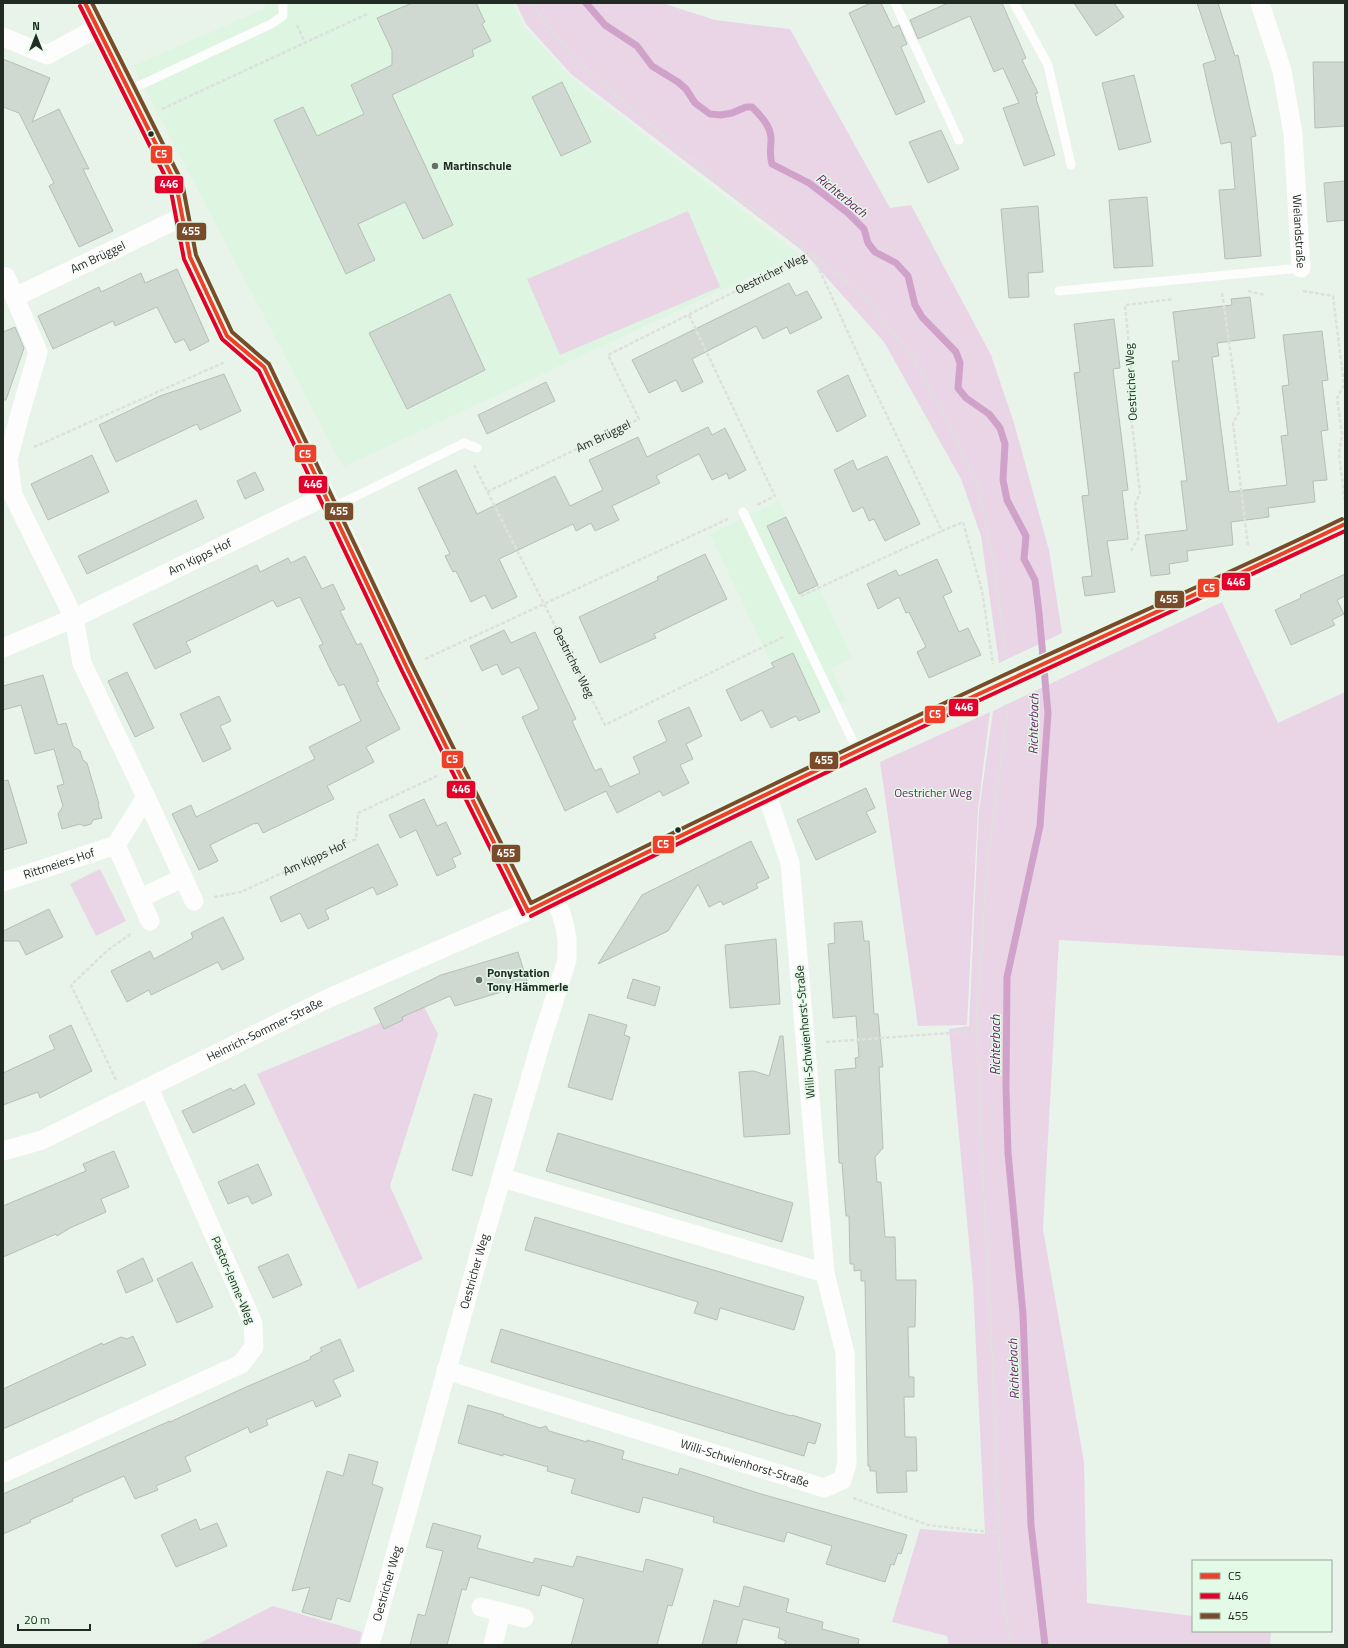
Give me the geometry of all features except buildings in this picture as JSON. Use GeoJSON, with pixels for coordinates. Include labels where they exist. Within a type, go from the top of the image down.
{"type":"FeatureCollection","features":[{"type":"Feature","properties":{"kind":"street"},"geometry":{"type":"LineString","coordinates":[[85,3],[144,117],[176,184],[190,257],[227,336],[264,367],[407,668],[528,911],[679,836],[1008,680],[1251,569],[1345,524]]}},
{"type":"Feature","properties":{"kind":"street","name":"Wielandstraße"},"geometry":{"type":"LineString","coordinates":[[1260,3],[1282,71],[1293,134],[1301,268]]}},
{"type":"Feature","properties":{"kind":"street"},"geometry":{"type":"LineString","coordinates":[[3,37],[47,56],[97,28]]}},
{"type":"Feature","properties":{"kind":"street","name":"Am Brüggel"},"geometry":{"type":"LineString","coordinates":[[15,297],[182,217]]}},
{"type":"Feature","properties":{"kind":"street"},"geometry":{"type":"LineString","coordinates":[[3,276],[6,277],[38,352],[10,418],[8,497],[74,618],[82,663],[194,901]]}},
{"type":"Feature","properties":{"kind":"street","name":"Am Kipps Hof"},"geometry":{"type":"LineString","coordinates":[[3,648],[74,618],[329,502]]}},
{"type":"Feature","properties":{"kind":"street","name":"Willi-Schwienhorst-Straße"},"geometry":{"type":"LineString","coordinates":[[446,1370],[824,1488],[842,1480],[847,1464],[845,1353],[825,1273],[790,863],[767,795]]}},
{"type":"Feature","properties":{"kind":"street"},"geometry":{"type":"LineString","coordinates":[[146,797],[116,845],[150,921]]}},
{"type":"Feature","properties":{"kind":"street","name":"Rittmeiers Hof"},"geometry":{"type":"LineString","coordinates":[[3,882],[116,845]]}},
{"type":"Feature","properties":{"kind":"street"},"geometry":{"type":"LineString","coordinates":[[140,898],[183,878]]}},
{"type":"Feature","properties":{"kind":"street","name":"Oestricher Weg"},"geometry":{"type":"LineString","coordinates":[[370,1645],[446,1370],[503,1178],[540,1045],[567,960],[567,940],[565,927],[561,913],[554,899]]}},
{"type":"Feature","properties":{"kind":"street","name":"Heinrich-Sommer-Straße"},"geometry":{"type":"LineString","coordinates":[[3,1151],[42,1140],[329,998],[528,911]]}},
{"type":"Feature","properties":{"kind":"street","name":"Pastor-Jenne-Weg"},"geometry":{"type":"LineString","coordinates":[[3,1473],[241,1364],[254,1347],[253,1323],[149,1088]]}},
{"type":"Feature","properties":{"kind":"street"},"geometry":{"type":"LineString","coordinates":[[503,1178],[825,1273]]}},
{"type":"Feature","properties":{"kind":"street"},"geometry":{"type":"LineString","coordinates":[[481,1607],[524,1618]]}},
{"type":"Feature","properties":{"kind":"street"},"geometry":{"type":"LineString","coordinates":[[493,1645],[501,1612]]}},
{"type":"Feature","properties":{"kind":"lane"},"geometry":{"type":"LineString","coordinates":[[130,90],[271,24],[283,16],[283,3]]}},
{"type":"Feature","properties":{"kind":"lane"},"geometry":{"type":"LineString","coordinates":[[895,3],[959,140]]}},
{"type":"Feature","properties":{"kind":"lane"},"geometry":{"type":"LineString","coordinates":[[1014,3],[1048,65],[1070,165]]}},
{"type":"Feature","properties":{"kind":"lane","name":"Wielandstraße"},"geometry":{"type":"LineString","coordinates":[[1058,291],[1301,268]]}},
{"type":"Feature","properties":{"kind":"lane"},"geometry":{"type":"LineString","coordinates":[[329,502],[464,443],[477,448]]}},
{"type":"Feature","properties":{"kind":"lane"},"geometry":{"type":"LineString","coordinates":[[743,512],[858,752]]}},
{"type":"Feature","properties":{"kind":"path"},"geometry":{"type":"LineString","coordinates":[[531,3],[575,60],[716,182],[812,253],[862,294],[914,359],[952,430],[978,488],[993,557],[1004,635],[1008,680],[1007,717],[988,858],[977,1011],[977,1031],[983,1196],[993,1374],[1002,1592],[1011,1645]]}},
{"type":"Feature","properties":{"kind":"path"},"geometry":{"type":"LineString","coordinates":[[144,117],[367,14]]}},
{"type":"Feature","properties":{"kind":"path","name":"Oestricher Weg"},"geometry":{"type":"LineString","coordinates":[[689,315],[812,253],[860,359],[942,530]]}},
{"type":"Feature","properties":{"kind":"path"},"geometry":{"type":"LineString","coordinates":[[1246,291],[1265,295]]}},
{"type":"Feature","properties":{"kind":"path"},"geometry":{"type":"LineString","coordinates":[[1303,291],[1333,296],[1344,385],[1337,398],[1342,434],[1339,454],[1345,506]]}},
{"type":"Feature","properties":{"kind":"path"},"geometry":{"type":"LineString","coordinates":[[1215,294],[1228,292]]}},
{"type":"Feature","properties":{"kind":"path"},"geometry":{"type":"LineString","coordinates":[[1222,293],[1239,412],[1233,423],[1251,569]]}},
{"type":"Feature","properties":{"kind":"path","name":"Oestricher Weg"},"geometry":{"type":"LineString","coordinates":[[1131,552],[1140,537],[1135,505],[1140,493],[1128,390],[1132,377],[1125,306],[1177,298]]}},
{"type":"Feature","properties":{"kind":"path"},"geometry":{"type":"LineString","coordinates":[[407,668],[775,496],[689,315]]}},
{"type":"Feature","properties":{"kind":"path","name":"Am Brüggel"},"geometry":{"type":"LineString","coordinates":[[487,492],[638,419],[608,355],[689,315]]}},
{"type":"Feature","properties":{"kind":"path"},"geometry":{"type":"LineString","coordinates":[[8,459],[246,352]]}},
{"type":"Feature","properties":{"kind":"path"},"geometry":{"type":"LineString","coordinates":[[464,443],[543,604]]}},
{"type":"Feature","properties":{"kind":"path"},"geometry":{"type":"LineString","coordinates":[[786,603],[942,530],[963,522],[1008,680]]}},
{"type":"Feature","properties":{"kind":"path","name":"Oestricher Weg"},"geometry":{"type":"LineString","coordinates":[[543,604],[605,725],[799,630]]}},
{"type":"Feature","properties":{"kind":"path","name":"Am Kipps Hof"},"geometry":{"type":"LineString","coordinates":[[194,901],[241,892],[356,838],[358,813],[456,768]]}},
{"type":"Feature","properties":{"kind":"path"},"geometry":{"type":"LineString","coordinates":[[126,1099],[71,985],[108,950],[150,921]]}},
{"type":"Feature","properties":{"kind":"path"},"geometry":{"type":"LineString","coordinates":[[805,1043],[977,1031]]}},
{"type":"Feature","properties":{"kind":"path"},"geometry":{"type":"LineString","coordinates":[[824,1488],[928,1525],[999,1533]]}},
{"type":"Feature","properties":{"kind":"shaded area","name":"Martinschule"},"geometry":{"type":"Polygon","coordinates":[[[264,3],[513,3],[524,26],[571,78],[799,254],[343,467],[133,66],[266,8],[264,3]]]}},
{"type":"Feature","properties":{"kind":"shaded area"},"geometry":{"type":"Polygon","coordinates":[[[779,501],[852,658],[831,668],[846,700],[799,721],[710,534],[779,501]]]}},
{"type":"Feature","properties":{"kind":"green space"},"geometry":{"type":"Polygon","coordinates":[[[516,3],[662,3],[715,20],[790,29],[890,208],[911,205],[991,355],[1014,423],[1049,550],[1062,633],[999,663],[981,536],[961,479],[884,342],[804,252],[571,74],[526,24],[516,3]]]}},
{"type":"Feature","properties":{"kind":"green space"},"geometry":{"type":"Polygon","coordinates":[[[688,211],[720,287],[560,355],[527,279],[688,211]]]}},
{"type":"Feature","properties":{"kind":"green space"},"geometry":{"type":"Polygon","coordinates":[[[1222,602],[1278,723],[1345,692],[1345,956],[1059,940],[1043,1229],[1084,1462],[1087,1603],[1192,1616],[1192,1632],[1271,1632],[1270,1645],[949,1645],[947,1636],[892,1622],[920,1529],[985,1534],[973,1285],[949,1029],[969,1026],[979,811],[993,711],[1222,602]]]}},
{"type":"Feature","properties":{"kind":"green space","name":"Oestricher Weg"},"geometry":{"type":"Polygon","coordinates":[[[990,712],[978,810],[967,1025],[918,1026],[880,762],[990,712]]]}},
{"type":"Feature","properties":{"kind":"green space"},"geometry":{"type":"Polygon","coordinates":[[[100,869],[126,921],[96,936],[70,884],[100,869]]]}},
{"type":"Feature","properties":{"kind":"green space"},"geometry":{"type":"Polygon","coordinates":[[[423,1005],[438,1034],[390,1186],[423,1259],[358,1289],[257,1074],[423,1005]]]}},
{"type":"Feature","properties":{"kind":"green space"},"geometry":{"type":"Polygon","coordinates":[[[273,1606],[362,1632],[359,1645],[196,1645],[273,1606]]]}},
{"type":"Feature","properties":{"kind":"waterway","name":"Richterbach"},"geometry":{"type":"LineString","coordinates":[[586,3],[605,25],[637,46],[652,66],[678,82],[686,89],[695,103],[710,114],[721,115],[732,113],[746,107],[752,107],[755,110],[764,121],[771,134],[770,155],[772,164],[809,183],[848,213],[864,229],[868,243],[875,252],[896,263],[908,276],[915,305],[922,317],[956,352],[960,363],[958,388],[966,398],[989,414],[1000,428],[1005,444],[1003,480],[1007,500],[1026,536],[1024,559],[1035,580],[1048,713],[1040,826],[1007,977],[1006,1088],[1008,1153],[1023,1314],[1031,1525],[1045,1645]]}},
{"type":"Feature","properties":{"kind":"transit line","name":"C5"},"geometry":{"type":"LineString","coordinates":[[85,3],[176,184],[190,257],[227,336],[264,367],[407,668],[528,911]]}},
{"type":"Feature","properties":{"kind":"transit line","name":"455"},"geometry":{"type":"LineString","coordinates":[[92,3],[182,182],[196,255],[232,332],[269,364],[412,665],[531,903],[707,816],[1002,676],[1342,519]]}},
{"type":"Feature","properties":{"kind":"transit line","name":"446"},"geometry":{"type":"LineString","coordinates":[[80,6],[170,186],[184,259],[222,339],[259,371],[402,671],[523,914]]}},
{"type":"Feature","properties":{"kind":"transit line","name":"C5"},"geometry":{"type":"LineString","coordinates":[[528,911],[887,737],[1345,524]]}},
{"type":"Feature","properties":{"kind":"transit line","name":"446"},"geometry":{"type":"LineString","coordinates":[[531,916],[888,743],[1345,531]]}},
{"type":"Feature","properties":{"kind":"place","name":"Martinschule"},"geometry":{"type":"Point","coordinates":[435,166]}},
{"type":"Feature","properties":{"kind":"place","name":"Ponystation Tony Hämmerle"},"geometry":{"type":"Point","coordinates":[479,980]}}]}
